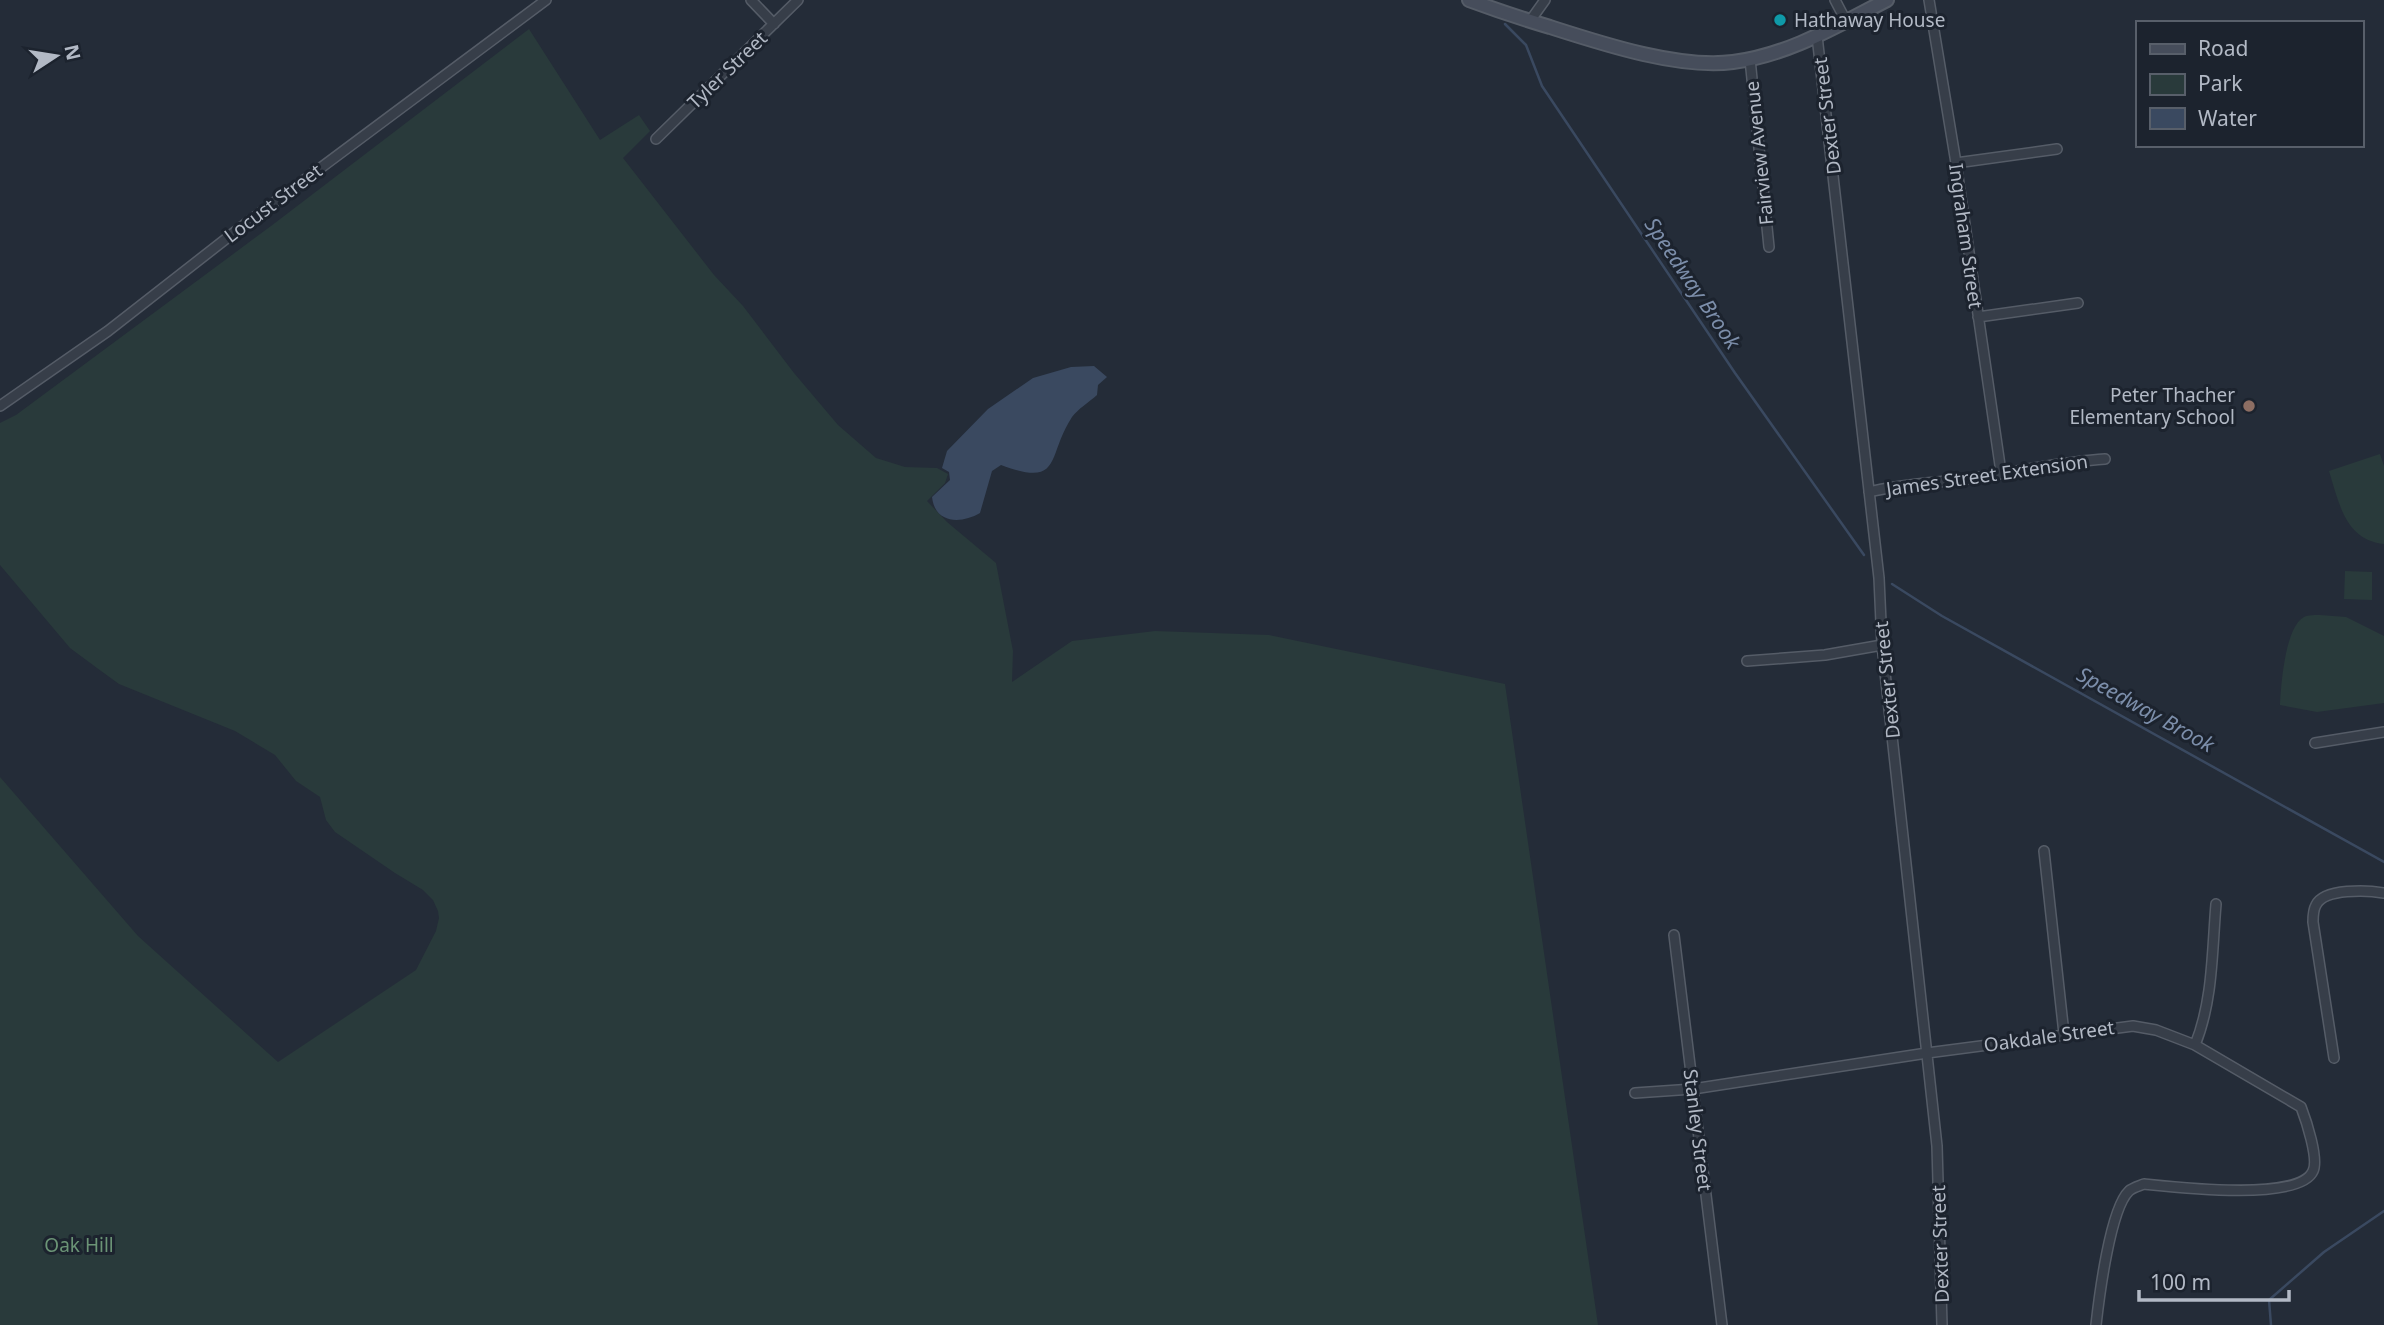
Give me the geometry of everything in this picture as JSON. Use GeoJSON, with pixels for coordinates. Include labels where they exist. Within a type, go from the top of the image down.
{"type":"FeatureCollection","features":[{"type":"Feature","properties":{"kind":"main road"},"geometry":{"type":"LineString","coordinates":[[1469,0],[1594,41],[1679,61],[1713,64],[1777,52],[1817,36],[1886,0]]}},
{"type":"Feature","properties":{"kind":"street","name":"Locust Street"},"geometry":{"type":"LineString","coordinates":[[0,406],[98,338],[224,240],[547,0]]}},
{"type":"Feature","properties":{"kind":"street"},"geometry":{"type":"LineString","coordinates":[[751,0],[774,24]]}},
{"type":"Feature","properties":{"kind":"street","name":"Tyler Street"},"geometry":{"type":"LineString","coordinates":[[656,139],[798,0]]}},
{"type":"Feature","properties":{"kind":"street"},"geometry":{"type":"LineString","coordinates":[[1530,21],[1545,0]]}},
{"type":"Feature","properties":{"kind":"street"},"geometry":{"type":"LineString","coordinates":[[1835,0],[1846,21]]}},
{"type":"Feature","properties":{"kind":"street","name":"Ingraham Street"},"geometry":{"type":"LineString","coordinates":[[1929,0],[1956,163],[2001,472]]}},
{"type":"Feature","properties":{"kind":"street","name":"Dexter Street"},"geometry":{"type":"LineString","coordinates":[[1817,36],[1879,578],[1882,645],[1937,1146],[1942,1325]]}},
{"type":"Feature","properties":{"kind":"street","name":"Fairview Avenue"},"geometry":{"type":"LineString","coordinates":[[1750,59],[1769,247]]}},
{"type":"Feature","properties":{"kind":"street"},"geometry":{"type":"LineString","coordinates":[[1956,163],[2057,149]]}},
{"type":"Feature","properties":{"kind":"street"},"geometry":{"type":"LineString","coordinates":[[1978,317],[2078,303]]}},
{"type":"Feature","properties":{"kind":"street","name":"James Street Extension"},"geometry":{"type":"LineString","coordinates":[[1869,492],[1896,485],[1967,479],[2105,459]]}},
{"type":"Feature","properties":{"kind":"street"},"geometry":{"type":"LineString","coordinates":[[1747,661],[1825,654],[1882,645]]}},
{"type":"Feature","properties":{"kind":"street"},"geometry":{"type":"LineString","coordinates":[[2315,743],[2384,732]]}},
{"type":"Feature","properties":{"kind":"street"},"geometry":{"type":"LineString","coordinates":[[2044,852],[2064,1034]]}},
{"type":"Feature","properties":{"kind":"street"},"geometry":{"type":"LineString","coordinates":[[2334,1058],[2313,922],[2315,906],[2319,900],[2332,894],[2371,891],[2384,893]]}},
{"type":"Feature","properties":{"kind":"street"},"geometry":{"type":"LineString","coordinates":[[2195,1045],[2204,1024],[2208,1000],[2216,904]]}},
{"type":"Feature","properties":{"kind":"street","name":"Stanley Street"},"geometry":{"type":"LineString","coordinates":[[1674,935],[1722,1325]]}},
{"type":"Feature","properties":{"kind":"street","name":"Oakdale Street"},"geometry":{"type":"LineString","coordinates":[[1635,1093],[1693,1089],[1927,1053],[2133,1026],[2156,1030],[2195,1045],[2301,1107],[2315,1160],[2313,1171],[2305,1180],[2261,1189],[2211,1190],[2144,1184],[2130,1190],[2122,1201],[2104,1266],[2096,1325]]}},
{"type":"Feature","properties":{"kind":"green space","name":"Oak Hill"},"geometry":{"type":"Polygon","coordinates":[[[529,29],[600,140],[639,115],[650,131],[623,158],[714,275],[743,306],[838,425],[876,458],[905,467],[937,468],[948,474],[945,483],[927,501],[947,522],[996,563],[1013,651],[1012,682],[1072,641],[1155,631],[1269,635],[1505,684],[1598,1325],[0,1325],[0,777],[138,936],[278,1062],[416,970],[436,931],[439,918],[433,900],[423,890],[335,832],[326,820],[320,797],[296,781],[275,755],[235,731],[119,684],[70,648],[0,565],[0,423],[16,415],[271,226],[529,29]]]}},
{"type":"Feature","properties":{"kind":"green space"},"geometry":{"type":"Polygon","coordinates":[[[2380,454],[2384,466],[2384,544],[2371,541],[2352,528],[2341,507],[2329,471],[2380,454]]]}},
{"type":"Feature","properties":{"kind":"green space"},"geometry":{"type":"Polygon","coordinates":[[[2345,571],[2372,572],[2372,600],[2344,599],[2345,571]]]}},
{"type":"Feature","properties":{"kind":"green space"},"geometry":{"type":"Polygon","coordinates":[[[2304,617],[2346,617],[2384,636],[2384,703],[2317,712],[2280,705],[2285,657],[2292,632],[2304,617]]]}},
{"type":"Feature","properties":{"kind":"water"},"geometry":{"type":"Polygon","coordinates":[[[1094,366],[1107,377],[1098,385],[1097,395],[1072,417],[1050,465],[1035,473],[1001,465],[992,471],[980,513],[957,520],[943,517],[938,512],[932,497],[950,480],[949,472],[942,468],[947,451],[988,409],[1033,378],[1071,367],[1094,366]]]}},
{"type":"Feature","properties":{"kind":"waterway","name":"Speedway Brook"},"geometry":{"type":"LineString","coordinates":[[1505,24],[1526,45],[1542,86],[1735,373],[1864,555]]}},
{"type":"Feature","properties":{"kind":"waterway","name":"Speedway Brook"},"geometry":{"type":"LineString","coordinates":[[1892,584],[1942,616],[2384,862]]}},
{"type":"Feature","properties":{"kind":"waterway","name":"Speedway Brook"},"geometry":{"type":"LineString","coordinates":[[2271,1325],[2269,1300],[2324,1252],[2384,1211]]}},
{"type":"Feature","properties":{"kind":"place","name":"Hathaway House"},"geometry":{"type":"Point","coordinates":[1780,20]}},
{"type":"Feature","properties":{"kind":"place","name":"Peter Thacher Elementary School"},"geometry":{"type":"Point","coordinates":[2249,406]}}]}
